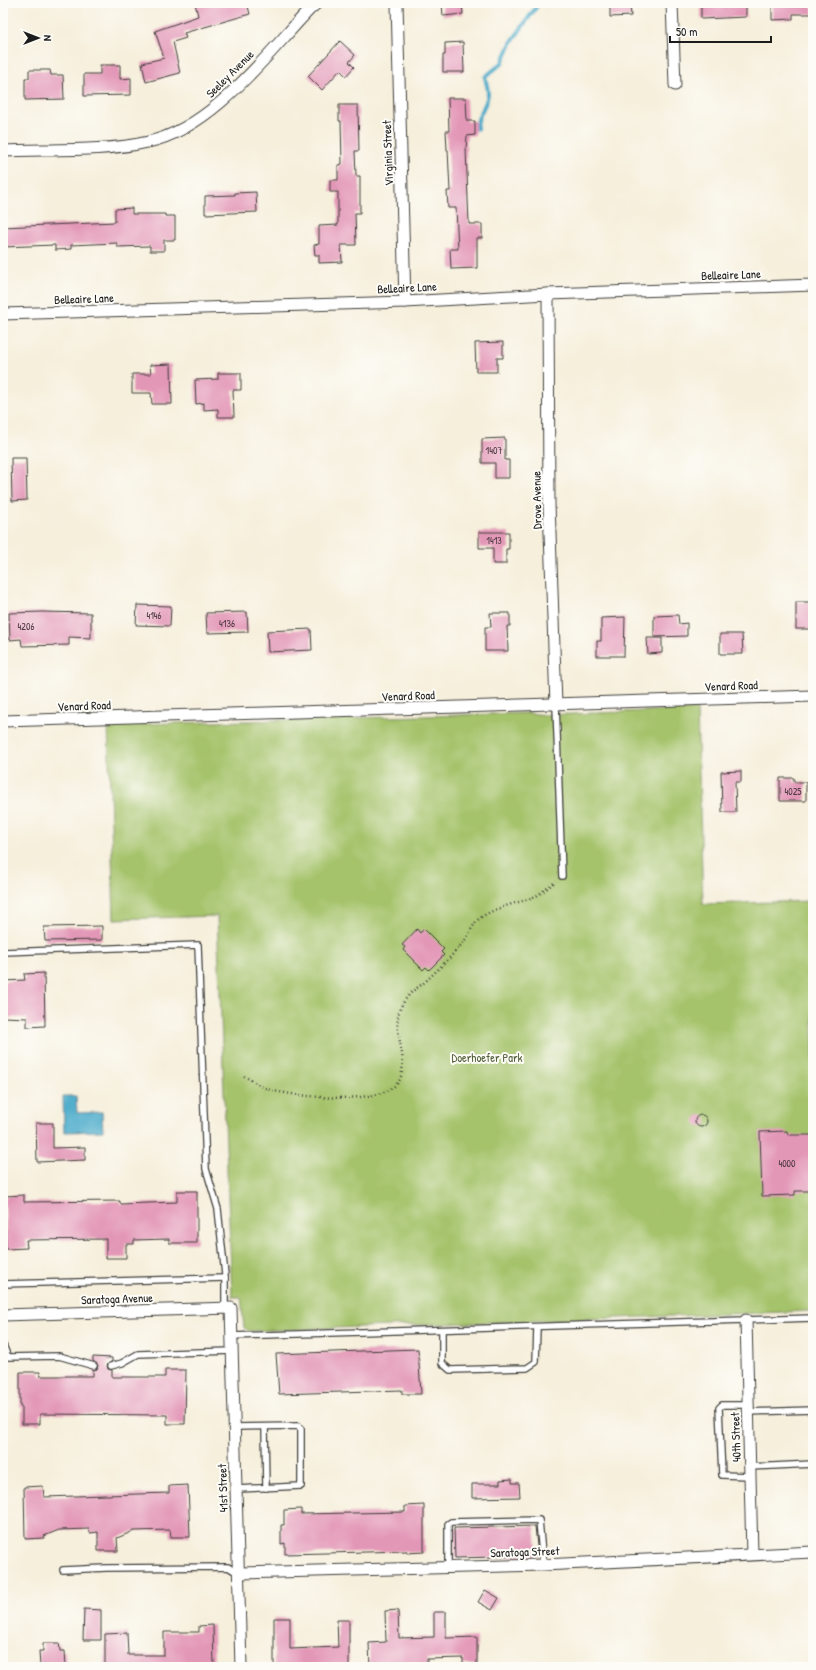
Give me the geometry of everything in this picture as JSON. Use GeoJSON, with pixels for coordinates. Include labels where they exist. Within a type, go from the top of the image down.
{"type":"FeatureCollection","features":[{"type":"Feature","properties":{"kind":"street","name":"Seeley Avenue"},"geometry":{"type":"LineString","coordinates":[[3,151],[127,146],[150,142],[169,136],[189,126],[222,103],[317,3]]}},
{"type":"Feature","properties":{"kind":"street","name":"Virginia Street"},"geometry":{"type":"LineString","coordinates":[[397,3],[405,302]]}},
{"type":"Feature","properties":{"kind":"street"},"geometry":{"type":"LineString","coordinates":[[672,3],[675,85]]}},
{"type":"Feature","properties":{"kind":"street","name":"Belleaire Lane"},"geometry":{"type":"LineString","coordinates":[[3,314],[405,302],[548,294],[813,286]]}},
{"type":"Feature","properties":{"kind":"street","name":"Drove Avenue"},"geometry":{"type":"LineString","coordinates":[[548,294],[549,504],[556,705]]}},
{"type":"Feature","properties":{"kind":"street","name":"Venard Road"},"geometry":{"type":"LineString","coordinates":[[3,721],[813,696]]}},
{"type":"Feature","properties":{"kind":"street","name":"Saratoga Avenue"},"geometry":{"type":"LineString","coordinates":[[3,1315],[228,1308]]}},
{"type":"Feature","properties":{"kind":"street","name":"41st Street"},"geometry":{"type":"LineString","coordinates":[[228,1308],[233,1351],[241,1667]]}},
{"type":"Feature","properties":{"kind":"street","name":"40th Street"},"geometry":{"type":"LineString","coordinates":[[746,1320],[752,1554]]}},
{"type":"Feature","properties":{"kind":"street","name":"Saratoga Street"},"geometry":{"type":"LineString","coordinates":[[239,1573],[543,1565],[813,1552]]}},
{"type":"Feature","properties":{"kind":"lane"},"geometry":{"type":"LineString","coordinates":[[556,705],[562,876]]}},
{"type":"Feature","properties":{"kind":"lane"},"geometry":{"type":"LineString","coordinates":[[3,952],[198,945],[206,1169],[218,1209],[228,1308]]}},
{"type":"Feature","properties":{"kind":"lane"},"geometry":{"type":"LineString","coordinates":[[3,1284],[225,1278]]}},
{"type":"Feature","properties":{"kind":"lane"},"geometry":{"type":"LineString","coordinates":[[232,1336],[813,1318]]}},
{"type":"Feature","properties":{"kind":"lane"},"geometry":{"type":"LineString","coordinates":[[442,1330],[442,1363],[450,1370],[527,1368],[536,1362],[537,1327]]}},
{"type":"Feature","properties":{"kind":"lane"},"geometry":{"type":"LineString","coordinates":[[3,1345],[8,1357],[59,1356],[94,1366]]}},
{"type":"Feature","properties":{"kind":"lane"},"geometry":{"type":"LineString","coordinates":[[111,1366],[122,1363],[138,1354],[233,1351]]}},
{"type":"Feature","properties":{"kind":"lane"},"geometry":{"type":"LineString","coordinates":[[813,1410],[748,1408],[722,1405],[719,1408],[722,1475],[813,1464]]}},
{"type":"Feature","properties":{"kind":"lane"},"geometry":{"type":"LineString","coordinates":[[235,1427],[298,1426],[301,1429],[302,1468],[301,1486],[236,1489]]}},
{"type":"Feature","properties":{"kind":"lane"},"geometry":{"type":"LineString","coordinates":[[265,1427],[266,1488]]}},
{"type":"Feature","properties":{"kind":"lane"},"geometry":{"type":"LineString","coordinates":[[448,1568],[448,1524],[451,1522],[539,1520],[543,1565]]}},
{"type":"Feature","properties":{"kind":"lane"},"geometry":{"type":"LineString","coordinates":[[63,1570],[106,1568],[228,1567],[239,1573]]}},
{"type":"Feature","properties":{"kind":"path"},"geometry":{"type":"LineString","coordinates":[[244,1076],[272,1090],[321,1096],[348,1098],[366,1096],[395,1088],[401,1076],[402,1066],[396,1015],[409,994],[427,980],[465,940],[481,917],[537,895],[562,876]]}},
{"type":"Feature","properties":{"kind":"green space","name":"Doerhoefer Park"},"geometry":{"type":"Polygon","coordinates":[[[697,709],[703,904],[813,901],[813,1311],[249,1331],[244,1328],[241,1297],[232,1297],[217,916],[114,919],[108,725],[528,713],[546,715],[697,709]]]}},
{"type":"Feature","properties":{"kind":"water"},"geometry":{"type":"Polygon","coordinates":[[[63,1096],[76,1096],[77,1113],[102,1112],[103,1131],[64,1132],[63,1096]]]}},
{"type":"Feature","properties":{"kind":"building"},"geometry":{"type":"Polygon","coordinates":[[[195,3],[247,3],[250,14],[184,33],[186,38],[173,42],[180,73],[146,82],[142,63],[164,58],[155,31],[198,16],[195,3]]]}},
{"type":"Feature","properties":{"kind":"building"},"geometry":{"type":"Polygon","coordinates":[[[442,3],[462,3],[463,14],[443,16],[442,3]]]}},
{"type":"Feature","properties":{"kind":"building"},"geometry":{"type":"Polygon","coordinates":[[[610,3],[630,3],[631,16],[610,17],[610,3]]]}},
{"type":"Feature","properties":{"kind":"building"},"geometry":{"type":"Polygon","coordinates":[[[701,3],[746,3],[746,17],[701,19],[701,3]]]}},
{"type":"Feature","properties":{"kind":"building"},"geometry":{"type":"Polygon","coordinates":[[[772,3],[812,3],[813,14],[793,14],[793,19],[772,20],[772,3]]]}},
{"type":"Feature","properties":{"kind":"building"},"geometry":{"type":"Polygon","coordinates":[[[340,41],[355,55],[349,62],[354,67],[346,76],[340,70],[322,90],[308,76],[340,41]]]}},
{"type":"Feature","properties":{"kind":"building"},"geometry":{"type":"Polygon","coordinates":[[[463,42],[464,72],[443,72],[445,43],[463,42]]]}},
{"type":"Feature","properties":{"kind":"building"},"geometry":{"type":"Polygon","coordinates":[[[100,65],[120,65],[120,79],[131,78],[131,95],[84,96],[84,74],[100,74],[100,65]]]}},
{"type":"Feature","properties":{"kind":"building"},"geometry":{"type":"Polygon","coordinates":[[[29,70],[50,70],[51,75],[63,75],[64,99],[25,100],[25,78],[29,78],[29,70]]]}},
{"type":"Feature","properties":{"kind":"building"},"geometry":{"type":"Polygon","coordinates":[[[448,98],[466,98],[467,121],[475,121],[475,135],[467,136],[466,149],[469,224],[482,224],[482,238],[477,238],[477,268],[451,269],[450,249],[458,249],[456,208],[448,208],[447,191],[450,191],[446,131],[449,131],[448,98]]]}},
{"type":"Feature","properties":{"kind":"building"},"geometry":{"type":"Polygon","coordinates":[[[339,105],[358,105],[359,151],[355,151],[356,176],[360,176],[360,213],[355,213],[356,245],[341,245],[342,262],[319,263],[319,255],[315,255],[314,245],[319,244],[319,226],[338,225],[338,192],[330,192],[330,180],[338,180],[338,165],[342,164],[339,105]]]}},
{"type":"Feature","properties":{"kind":"building"},"geometry":{"type":"Polygon","coordinates":[[[256,192],[257,212],[205,214],[205,196],[235,195],[235,193],[256,192]]]}},
{"type":"Feature","properties":{"kind":"building"},"geometry":{"type":"Polygon","coordinates":[[[132,208],[132,214],[165,214],[165,216],[175,216],[175,240],[164,240],[164,251],[150,251],[150,246],[117,247],[117,243],[71,245],[71,249],[55,250],[55,245],[3,247],[3,227],[115,222],[115,209],[132,208]]]}},
{"type":"Feature","properties":{"kind":"building"},"geometry":{"type":"Polygon","coordinates":[[[503,342],[503,358],[497,358],[497,372],[476,372],[475,343],[503,342]]]}},
{"type":"Feature","properties":{"kind":"building"},"geometry":{"type":"Polygon","coordinates":[[[171,364],[172,404],[152,404],[151,393],[132,393],[132,374],[151,374],[150,365],[171,364]]]}},
{"type":"Feature","properties":{"kind":"building"},"geometry":{"type":"Polygon","coordinates":[[[218,373],[241,373],[241,390],[233,390],[234,417],[218,417],[218,409],[204,410],[204,403],[196,404],[195,380],[218,379],[218,373]]]}},
{"type":"Feature","properties":{"kind":"building"},"geometry":{"type":"Polygon","coordinates":[[[505,438],[505,460],[509,460],[509,478],[495,478],[495,463],[482,463],[482,439],[505,438]]]}},
{"type":"Feature","properties":{"kind":"building"},"geometry":{"type":"Polygon","coordinates":[[[11,458],[26,458],[27,500],[12,501],[11,458]]]}},
{"type":"Feature","properties":{"kind":"building"},"geometry":{"type":"Polygon","coordinates":[[[479,532],[509,532],[509,549],[506,549],[506,564],[493,564],[493,548],[479,548],[479,532]]]}},
{"type":"Feature","properties":{"kind":"building"},"geometry":{"type":"Polygon","coordinates":[[[796,602],[813,602],[813,629],[796,629],[796,602]]]}},
{"type":"Feature","properties":{"kind":"building"},"geometry":{"type":"Polygon","coordinates":[[[137,605],[171,606],[170,626],[136,625],[137,605]]]}},
{"type":"Feature","properties":{"kind":"building"},"geometry":{"type":"Polygon","coordinates":[[[247,612],[248,632],[207,633],[206,613],[247,612]]]}},
{"type":"Feature","properties":{"kind":"building"},"geometry":{"type":"Polygon","coordinates":[[[9,613],[91,613],[91,638],[69,637],[69,645],[22,646],[21,639],[10,640],[9,613]]]}},
{"type":"Feature","properties":{"kind":"building"},"geometry":{"type":"Polygon","coordinates":[[[490,613],[510,613],[510,626],[507,626],[508,651],[485,651],[485,627],[491,627],[490,613]]]}},
{"type":"Feature","properties":{"kind":"building"},"geometry":{"type":"Polygon","coordinates":[[[678,615],[679,624],[687,623],[687,636],[654,637],[654,616],[678,615]]]}},
{"type":"Feature","properties":{"kind":"building"},"geometry":{"type":"Polygon","coordinates":[[[625,617],[624,656],[597,656],[597,641],[601,641],[601,618],[625,617]]]}},
{"type":"Feature","properties":{"kind":"building"},"geometry":{"type":"Polygon","coordinates":[[[311,629],[312,650],[268,652],[267,631],[311,629]]]}},
{"type":"Feature","properties":{"kind":"building"},"geometry":{"type":"Polygon","coordinates":[[[720,634],[742,634],[743,654],[720,654],[720,634]]]}},
{"type":"Feature","properties":{"kind":"building"},"geometry":{"type":"Polygon","coordinates":[[[647,638],[662,638],[662,653],[648,654],[647,638]]]}},
{"type":"Feature","properties":{"kind":"building"},"geometry":{"type":"Polygon","coordinates":[[[741,771],[741,782],[735,782],[736,812],[722,812],[721,772],[741,771]]]}},
{"type":"Feature","properties":{"kind":"building"},"geometry":{"type":"Polygon","coordinates":[[[780,778],[794,778],[794,782],[806,782],[806,801],[780,801],[780,778]]]}},
{"type":"Feature","properties":{"kind":"building"},"geometry":{"type":"Polygon","coordinates":[[[102,926],[102,940],[45,941],[44,927],[102,926]]]}},
{"type":"Feature","properties":{"kind":"building"},"geometry":{"type":"Polygon","coordinates":[[[417,929],[420,933],[424,929],[444,949],[441,952],[444,955],[429,970],[426,967],[423,970],[403,950],[405,947],[402,945],[417,929]]]}},
{"type":"Feature","properties":{"kind":"building"},"geometry":{"type":"Polygon","coordinates":[[[44,973],[45,1026],[27,1027],[27,1018],[3,1017],[3,981],[25,980],[24,974],[44,973]]]}},
{"type":"Feature","properties":{"kind":"building"},"geometry":{"type":"Polygon","coordinates":[[[699,1115],[703,1115],[707,1121],[703,1127],[699,1127],[695,1123],[695,1119],[699,1115]]]}},
{"type":"Feature","properties":{"kind":"building"},"geometry":{"type":"Polygon","coordinates":[[[36,1123],[53,1123],[53,1148],[85,1147],[85,1160],[37,1162],[36,1123]]]}},
{"type":"Feature","properties":{"kind":"building"},"geometry":{"type":"Polygon","coordinates":[[[787,1131],[788,1135],[813,1135],[813,1191],[795,1191],[795,1195],[762,1196],[760,1132],[787,1131]]]}},
{"type":"Feature","properties":{"kind":"building"},"geometry":{"type":"Polygon","coordinates":[[[177,1191],[197,1191],[197,1243],[169,1243],[169,1239],[134,1240],[134,1244],[126,1244],[126,1258],[106,1258],[106,1239],[26,1240],[27,1248],[6,1249],[5,1196],[24,1195],[24,1202],[120,1201],[120,1204],[177,1202],[177,1191]]]}},
{"type":"Feature","properties":{"kind":"building"},"geometry":{"type":"Polygon","coordinates":[[[418,1349],[421,1394],[402,1394],[402,1390],[279,1394],[276,1354],[418,1349]]]}},
{"type":"Feature","properties":{"kind":"building"},"geometry":{"type":"Polygon","coordinates":[[[93,1357],[112,1358],[112,1361],[107,1365],[108,1369],[112,1370],[112,1377],[165,1377],[165,1370],[186,1370],[185,1424],[167,1424],[167,1415],[40,1414],[40,1424],[22,1424],[22,1407],[20,1407],[20,1372],[40,1372],[40,1376],[93,1376],[93,1370],[97,1369],[98,1365],[93,1361],[93,1357]]]}},
{"type":"Feature","properties":{"kind":"building"},"geometry":{"type":"Polygon","coordinates":[[[512,1479],[512,1483],[519,1483],[520,1497],[472,1498],[472,1484],[500,1484],[500,1480],[512,1479]]]}},
{"type":"Feature","properties":{"kind":"building"},"geometry":{"type":"Polygon","coordinates":[[[188,1485],[190,1537],[171,1537],[170,1530],[134,1531],[117,1538],[118,1551],[98,1551],[98,1532],[90,1533],[89,1529],[59,1530],[44,1536],[44,1538],[25,1539],[24,1487],[43,1486],[44,1497],[169,1493],[169,1486],[188,1485]]]}},
{"type":"Feature","properties":{"kind":"building"},"geometry":{"type":"Polygon","coordinates":[[[424,1505],[424,1552],[407,1553],[407,1551],[285,1554],[285,1543],[281,1544],[281,1525],[284,1525],[284,1510],[301,1509],[301,1514],[405,1512],[405,1506],[424,1505]]]}},
{"type":"Feature","properties":{"kind":"building"},"geometry":{"type":"Polygon","coordinates":[[[535,1526],[538,1556],[455,1558],[454,1528],[535,1526]]]}},
{"type":"Feature","properties":{"kind":"building"},"geometry":{"type":"Polygon","coordinates":[[[485,1590],[499,1598],[492,1610],[478,1602],[485,1590]]]}},
{"type":"Feature","properties":{"kind":"building"},"geometry":{"type":"Polygon","coordinates":[[[84,1609],[101,1610],[101,1640],[83,1640],[84,1609]]]}},
{"type":"Feature","properties":{"kind":"building"},"geometry":{"type":"Polygon","coordinates":[[[398,1610],[399,1638],[434,1637],[434,1612],[446,1612],[446,1638],[477,1637],[477,1665],[463,1665],[463,1658],[427,1659],[427,1667],[370,1667],[369,1643],[386,1642],[385,1611],[398,1610]]]}},
{"type":"Feature","properties":{"kind":"building"},"geometry":{"type":"Polygon","coordinates":[[[274,1618],[290,1618],[290,1649],[338,1647],[337,1620],[349,1620],[349,1667],[274,1667],[274,1618]]]}},
{"type":"Feature","properties":{"kind":"building"},"geometry":{"type":"Polygon","coordinates":[[[213,1625],[214,1667],[105,1667],[105,1634],[127,1633],[128,1655],[164,1655],[164,1632],[199,1632],[199,1626],[213,1625]]]}},
{"type":"Feature","properties":{"kind":"building"},"geometry":{"type":"Polygon","coordinates":[[[43,1643],[59,1643],[60,1651],[65,1651],[66,1667],[40,1667],[39,1651],[43,1651],[43,1643]]]}},
{"type":"Feature","properties":{"kind":"waterway"},"geometry":{"type":"LineString","coordinates":[[477,129],[478,120],[487,98],[488,91],[485,77],[502,63],[511,43],[539,3]]}}]}
